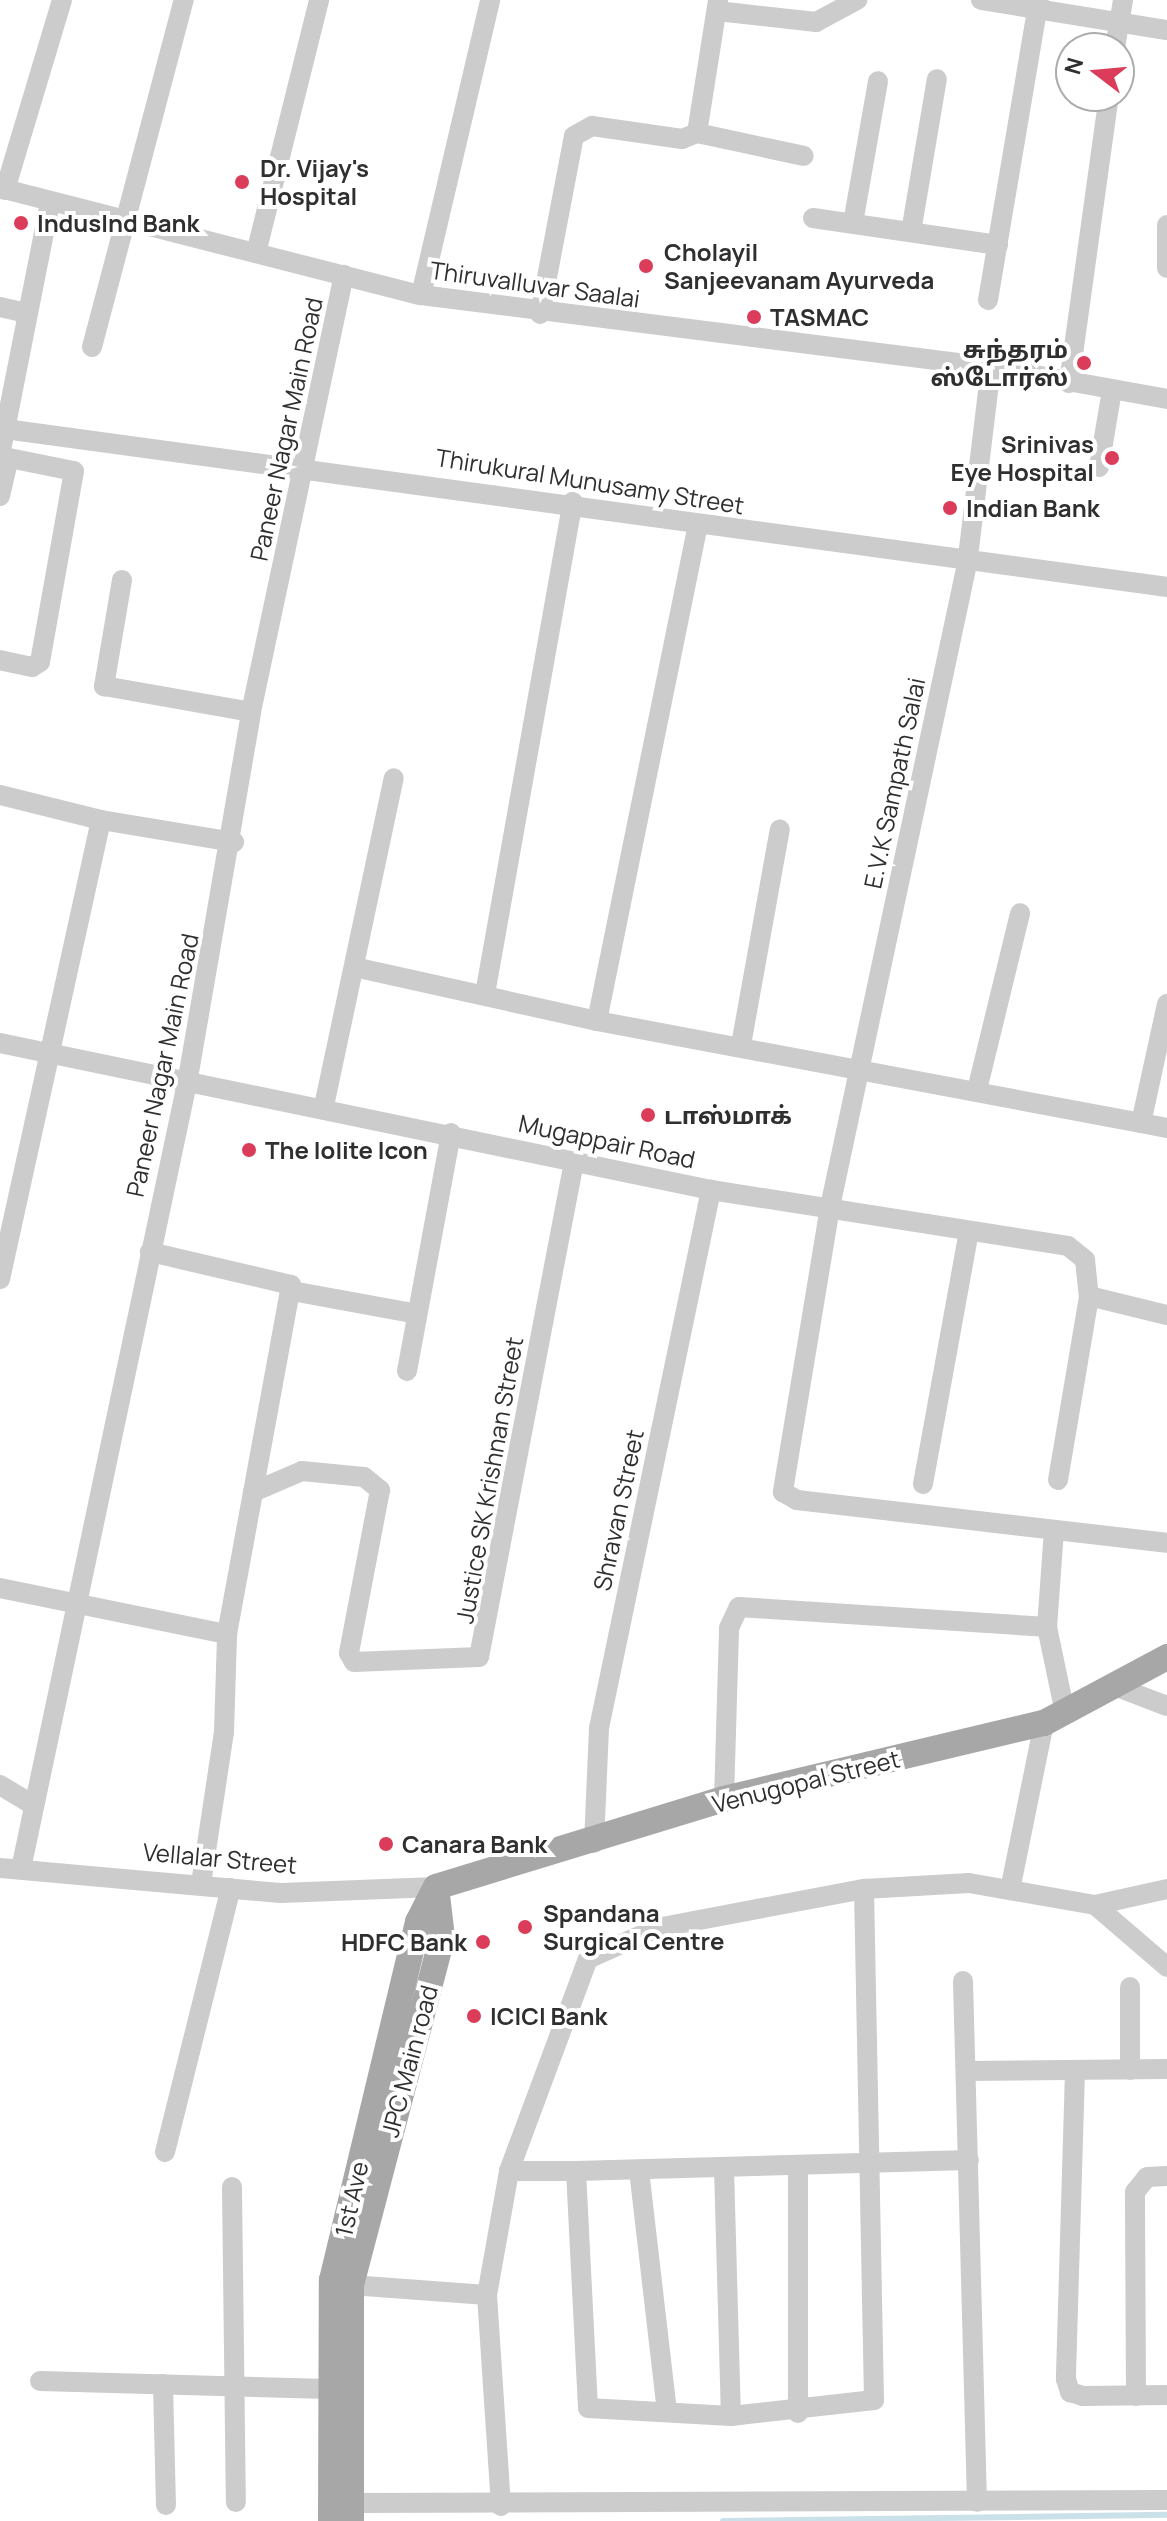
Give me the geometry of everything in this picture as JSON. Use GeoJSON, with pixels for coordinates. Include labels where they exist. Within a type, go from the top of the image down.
{"type":"FeatureCollection","features":[{"type":"Feature","properties":{"kind":"main road","name":"Venugopal Street"},"geometry":{"type":"LineString","coordinates":[[436,1887],[594,1843],[724,1799],[1054,1718],[1117,1687],[1167,1657]]}},
{"type":"Feature","properties":{"kind":"main road","name":"JPC Main road"},"geometry":{"type":"LineString","coordinates":[[343,2513],[351,2285],[442,1937],[436,1887]]}},
{"type":"Feature","properties":{"kind":"main road","name":"1st Ave"},"geometry":{"type":"LineString","coordinates":[[343,2513],[328,2389],[332,2280],[418,1922],[436,1887]]}},
{"type":"Feature","properties":{"kind":"street"},"geometry":{"type":"LineString","coordinates":[[3,189],[62,0]]}},
{"type":"Feature","properties":{"kind":"street"},"geometry":{"type":"LineString","coordinates":[[92,347],[184,0]]}},
{"type":"Feature","properties":{"kind":"street"},"geometry":{"type":"LineString","coordinates":[[256,253],[319,0]]}},
{"type":"Feature","properties":{"kind":"street"},"geometry":{"type":"LineString","coordinates":[[421,295],[490,0]]}},
{"type":"Feature","properties":{"kind":"street"},"geometry":{"type":"LineString","coordinates":[[697,133],[717,6],[816,22],[857,0]]}},
{"type":"Feature","properties":{"kind":"street"},"geometry":{"type":"LineString","coordinates":[[981,0],[1039,5],[1167,30]]}},
{"type":"Feature","properties":{"kind":"street"},"geometry":{"type":"LineString","coordinates":[[1117,32],[1123,0]]}},
{"type":"Feature","properties":{"kind":"street"},"geometry":{"type":"LineString","coordinates":[[988,300],[1039,5]]}},
{"type":"Feature","properties":{"kind":"street"},"geometry":{"type":"LineString","coordinates":[[911,232],[937,79]]}},
{"type":"Feature","properties":{"kind":"street"},"geometry":{"type":"LineString","coordinates":[[853,223],[878,81]]}},
{"type":"Feature","properties":{"kind":"street"},"geometry":{"type":"LineString","coordinates":[[1069,383],[1107,112]]}},
{"type":"Feature","properties":{"kind":"street"},"geometry":{"type":"LineString","coordinates":[[540,314],[574,136],[592,126],[682,139],[697,133],[804,156]]}},
{"type":"Feature","properties":{"kind":"street","name":"Thiruvalluvar Saalai"},"geometry":{"type":"LineString","coordinates":[[3,189],[421,295],[540,314],[991,367],[1167,399]]}},
{"type":"Feature","properties":{"kind":"street"},"geometry":{"type":"LineString","coordinates":[[0,455],[5,429],[4,400],[50,203]]}},
{"type":"Feature","properties":{"kind":"street"},"geometry":{"type":"LineString","coordinates":[[813,218],[998,245]]}},
{"type":"Feature","properties":{"kind":"street"},"geometry":{"type":"LineString","coordinates":[[1167,225],[1167,268]]}},
{"type":"Feature","properties":{"kind":"street","name":"Paneer Nagar Main Road"},"geometry":{"type":"LineString","coordinates":[[22,1864],[73,1604],[188,1078],[234,842],[251,712],[306,467],[344,275]]}},
{"type":"Feature","properties":{"kind":"street"},"geometry":{"type":"LineString","coordinates":[[0,307],[26,313]]}},
{"type":"Feature","properties":{"kind":"street","name":"E.V.K Sampath Salai"},"geometry":{"type":"LineString","coordinates":[[991,367],[967,564],[830,1207],[783,1492],[797,1500],[1054,1530]]}},
{"type":"Feature","properties":{"kind":"street"},"geometry":{"type":"LineString","coordinates":[[1099,467],[1112,390]]}},
{"type":"Feature","properties":{"kind":"street","name":"Thirukural Munusamy Street"},"geometry":{"type":"LineString","coordinates":[[5,429],[573,502],[967,564],[1167,587]]}},
{"type":"Feature","properties":{"kind":"street"},"geometry":{"type":"LineString","coordinates":[[47,464],[53,437]]}},
{"type":"Feature","properties":{"kind":"street"},"geometry":{"type":"LineString","coordinates":[[0,496],[9,458],[47,464],[75,476],[40,662],[32,667],[0,660]]}},
{"type":"Feature","properties":{"kind":"street"},"geometry":{"type":"LineString","coordinates":[[485,994],[573,502]]}},
{"type":"Feature","properties":{"kind":"street"},"geometry":{"type":"LineString","coordinates":[[597,1021],[698,524]]}},
{"type":"Feature","properties":{"kind":"street"},"geometry":{"type":"LineString","coordinates":[[122,580],[101,681],[110,689],[251,712]]}},
{"type":"Feature","properties":{"kind":"street"},"geometry":{"type":"LineString","coordinates":[[324,1106],[394,778]]}},
{"type":"Feature","properties":{"kind":"street"},"geometry":{"type":"LineString","coordinates":[[0,795],[101,820],[234,842]]}},
{"type":"Feature","properties":{"kind":"street"},"geometry":{"type":"LineString","coordinates":[[0,1279],[46,1050],[101,820]]}},
{"type":"Feature","properties":{"kind":"street"},"geometry":{"type":"LineString","coordinates":[[741,1045],[780,829]]}},
{"type":"Feature","properties":{"kind":"street"},"geometry":{"type":"LineString","coordinates":[[977,1090],[1020,913]]}},
{"type":"Feature","properties":{"kind":"street"},"geometry":{"type":"LineString","coordinates":[[354,967],[597,1021],[741,1045],[1167,1128]]}},
{"type":"Feature","properties":{"kind":"street"},"geometry":{"type":"LineString","coordinates":[[1141,1123],[1167,1004]]}},
{"type":"Feature","properties":{"kind":"street","name":"Mugappair Road"},"geometry":{"type":"LineString","coordinates":[[0,1043],[324,1106],[711,1190],[830,1207],[1078,1251],[1089,1296]]}},
{"type":"Feature","properties":{"kind":"street"},"geometry":{"type":"LineString","coordinates":[[407,1371],[451,1133]]}},
{"type":"Feature","properties":{"kind":"street","name":"Justice SK Krishnan Street"},"geometry":{"type":"LineString","coordinates":[[253,1492],[302,1471],[364,1477],[380,1490],[349,1653],[354,1662],[479,1657],[574,1162]]}},
{"type":"Feature","properties":{"kind":"street","name":"Shravan Street"},"geometry":{"type":"LineString","coordinates":[[594,1843],[599,1728],[711,1190]]}},
{"type":"Feature","properties":{"kind":"street"},"geometry":{"type":"LineString","coordinates":[[923,1484],[969,1232]]}},
{"type":"Feature","properties":{"kind":"street"},"geometry":{"type":"LineString","coordinates":[[150,1252],[283,1278],[292,1291],[417,1314]]}},
{"type":"Feature","properties":{"kind":"street"},"geometry":{"type":"LineString","coordinates":[[201,1884],[224,1732],[227,1634],[292,1291]]}},
{"type":"Feature","properties":{"kind":"street"},"geometry":{"type":"LineString","coordinates":[[1058,1480],[1089,1296],[1167,1315]]}},
{"type":"Feature","properties":{"kind":"street"},"geometry":{"type":"LineString","coordinates":[[1010,1890],[1054,1718],[1047,1627],[1054,1530],[1167,1543]]}},
{"type":"Feature","properties":{"kind":"street"},"geometry":{"type":"LineString","coordinates":[[0,1588],[227,1634]]}},
{"type":"Feature","properties":{"kind":"street"},"geometry":{"type":"LineString","coordinates":[[724,1799],[729,1628],[739,1607],[1047,1627]]}},
{"type":"Feature","properties":{"kind":"street"},"geometry":{"type":"LineString","coordinates":[[1117,1687],[1167,1706]]}},
{"type":"Feature","properties":{"kind":"street"},"geometry":{"type":"LineString","coordinates":[[0,1785],[32,1804]]}},
{"type":"Feature","properties":{"kind":"street","name":"Vellalar Street"},"geometry":{"type":"LineString","coordinates":[[0,1868],[22,1864],[281,1893],[436,1887]]}},
{"type":"Feature","properties":{"kind":"street"},"geometry":{"type":"LineString","coordinates":[[501,2506],[487,2295],[509,2171],[588,1959],[657,1928],[864,1889],[969,1883],[1095,1905],[1167,1889]]}},
{"type":"Feature","properties":{"kind":"street"},"geometry":{"type":"LineString","coordinates":[[165,2152],[231,1888]]}},
{"type":"Feature","properties":{"kind":"street"},"geometry":{"type":"LineString","coordinates":[[576,2171],[588,2408],[731,2416],[798,2413],[874,2400],[866,2160],[864,1889]]}},
{"type":"Feature","properties":{"kind":"street"},"geometry":{"type":"LineString","coordinates":[[1095,1905],[1167,1967]]}},
{"type":"Feature","properties":{"kind":"street"},"geometry":{"type":"LineString","coordinates":[[963,1981],[977,2502]]}},
{"type":"Feature","properties":{"kind":"street"},"geometry":{"type":"LineString","coordinates":[[1130,1987],[1130,2070]]}},
{"type":"Feature","properties":{"kind":"street"},"geometry":{"type":"LineString","coordinates":[[967,2071],[1167,2069]]}},
{"type":"Feature","properties":{"kind":"street"},"geometry":{"type":"LineString","coordinates":[[1075,2071],[1066,2379],[1070,2392],[1083,2396],[1167,2395]]}},
{"type":"Feature","properties":{"kind":"street"},"geometry":{"type":"LineString","coordinates":[[509,2171],[798,2166],[866,2160],[969,2160]]}},
{"type":"Feature","properties":{"kind":"street"},"geometry":{"type":"LineString","coordinates":[[798,2166],[798,2413]]}},
{"type":"Feature","properties":{"kind":"street"},"geometry":{"type":"LineString","coordinates":[[724,2168],[731,2416]]}},
{"type":"Feature","properties":{"kind":"street"},"geometry":{"type":"LineString","coordinates":[[639,2170],[667,2411]]}},
{"type":"Feature","properties":{"kind":"street"},"geometry":{"type":"LineString","coordinates":[[1136,2396],[1135,2192],[1147,2177],[1167,2176]]}},
{"type":"Feature","properties":{"kind":"street"},"geometry":{"type":"LineString","coordinates":[[232,2187],[237,2387],[236,2502]]}},
{"type":"Feature","properties":{"kind":"street"},"geometry":{"type":"LineString","coordinates":[[351,2285],[487,2295]]}},
{"type":"Feature","properties":{"kind":"street"},"geometry":{"type":"LineString","coordinates":[[40,2381],[328,2389]]}},
{"type":"Feature","properties":{"kind":"street"},"geometry":{"type":"LineString","coordinates":[[163,2384],[166,2505]]}},
{"type":"Feature","properties":{"kind":"street"},"geometry":{"type":"LineString","coordinates":[[343,2513],[501,2506],[1167,2500]]}},
{"type":"Feature","properties":{"kind":"waterway"},"geometry":{"type":"LineString","coordinates":[[723,2521],[1167,2515]]}},
{"type":"Feature","properties":{"kind":"place","name":"Dr. Vijay's Hospital"},"geometry":{"type":"Point","coordinates":[242,182]}},
{"type":"Feature","properties":{"kind":"place","name":"IndusInd Bank"},"geometry":{"type":"Point","coordinates":[21,223]}},
{"type":"Feature","properties":{"kind":"place","name":"Cholayil Sanjeevanam Ayurveda"},"geometry":{"type":"Point","coordinates":[646,266]}},
{"type":"Feature","properties":{"kind":"place","name":"TASMAC"},"geometry":{"type":"Point","coordinates":[754,317]}},
{"type":"Feature","properties":{"kind":"place","name":"சுந்தரம் ஸ்டோர்ஸ்"},"geometry":{"type":"Point","coordinates":[1084,363]}},
{"type":"Feature","properties":{"kind":"place","name":"Srinivas Eye Hospital"},"geometry":{"type":"Point","coordinates":[1112,458]}},
{"type":"Feature","properties":{"kind":"place","name":"Indian Bank"},"geometry":{"type":"Point","coordinates":[950,508]}},
{"type":"Feature","properties":{"kind":"place","name":"டாஸ்மாக்"},"geometry":{"type":"Point","coordinates":[648,1115]}},
{"type":"Feature","properties":{"kind":"place","name":"The Iolite Icon"},"geometry":{"type":"Point","coordinates":[249,1150]}},
{"type":"Feature","properties":{"kind":"place","name":"Canara Bank"},"geometry":{"type":"Point","coordinates":[386,1844]}},
{"type":"Feature","properties":{"kind":"place","name":"Spandana Surgical Centre"},"geometry":{"type":"Point","coordinates":[525,1927]}},
{"type":"Feature","properties":{"kind":"place","name":"HDFC Bank"},"geometry":{"type":"Point","coordinates":[483,1942]}},
{"type":"Feature","properties":{"kind":"place","name":"ICICI Bank"},"geometry":{"type":"Point","coordinates":[474,2016]}}]}
